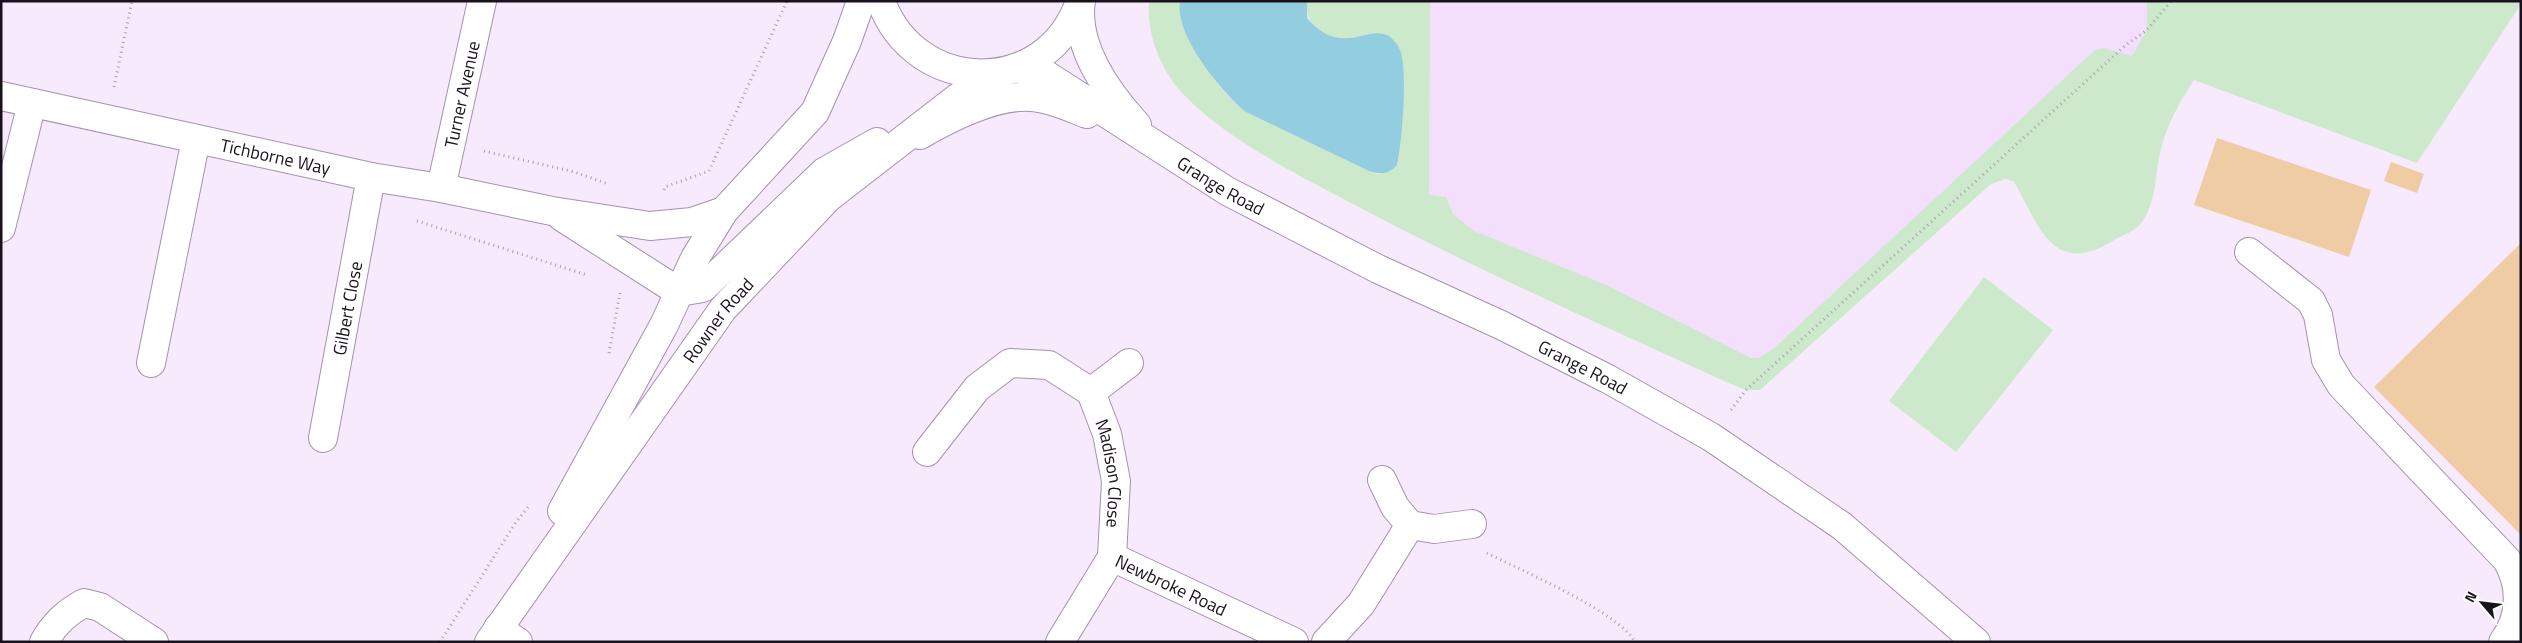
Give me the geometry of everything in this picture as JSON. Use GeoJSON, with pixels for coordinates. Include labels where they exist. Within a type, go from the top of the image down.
{"type":"FeatureCollection","features":[{"type":"Feature","properties":{"kind":"street","name":"Turner Avenue"},"geometry":{"type":"LineString","coordinates":[[441,188],[482,1]]}},
{"type":"Feature","properties":{"kind":"street","name":"Rowner Road"},"geometry":{"type":"LineString","coordinates":[[502,637],[664,325],[695,258],[724,211],[815,112],[847,41],[861,1]]}},
{"type":"Feature","properties":{"kind":"street"},"geometry":{"type":"LineString","coordinates":[[881,1],[897,32],[924,57],[960,72],[988,74],[1008,70]]}},
{"type":"Feature","properties":{"kind":"street","name":"Rowner Road"},"geometry":{"type":"LineString","coordinates":[[502,637],[723,310],[828,198],[957,98],[1008,70],[1030,62],[1051,47],[1072,20],[1080,1]]}},
{"type":"Feature","properties":{"kind":"street","name":"Grange Road"},"geometry":{"type":"LineString","coordinates":[[1080,1],[1079,14],[1082,31],[1104,80],[1127,113],[1156,146]]}},
{"type":"Feature","properties":{"kind":"street","name":"Grange Road"},"geometry":{"type":"LineString","coordinates":[[1008,70],[1045,74],[1227,191],[1378,269],[1501,325],[1608,379],[1712,437],[1842,526],[1976,642]]}},
{"type":"Feature","properties":{"kind":"street","name":"Tichborne Way"},"geometry":{"type":"LineString","coordinates":[[1,96],[371,177],[441,188],[552,211],[650,226],[692,222],[724,211]]}},
{"type":"Feature","properties":{"kind":"street","name":"Grange Road"},"geometry":{"type":"LineString","coordinates":[[828,198],[922,134],[974,109],[1010,98],[1031,97],[1055,102],[1095,117],[1156,146]]}},
{"type":"Feature","properties":{"kind":"street"},"geometry":{"type":"LineString","coordinates":[[679,292],[703,288],[824,172],[957,98]]}},
{"type":"Feature","properties":{"kind":"street"},"geometry":{"type":"LineString","coordinates":[[1,228],[32,103]]}},
{"type":"Feature","properties":{"kind":"street"},"geometry":{"type":"LineString","coordinates":[[151,363],[196,139]]}},
{"type":"Feature","properties":{"kind":"street","name":"Gilbert Close"},"geometry":{"type":"LineString","coordinates":[[323,438],[371,177]]}},
{"type":"Feature","properties":{"kind":"street","name":"Tichborne Way"},"geometry":{"type":"LineString","coordinates":[[552,211],[679,292]]}},
{"type":"Feature","properties":{"kind":"street"},"geometry":{"type":"LineString","coordinates":[[2249,252],[2311,301],[2318,315],[2326,360],[2341,385],[2507,560],[2517,582],[2518,601],[2512,628],[2503,642]]}},
{"type":"Feature","properties":{"kind":"street"},"geometry":{"type":"LineString","coordinates":[[927,452],[976,388],[1010,363],[1049,365],[1090,392],[1129,363]]}},
{"type":"Feature","properties":{"kind":"street","name":"Madison Close"},"geometry":{"type":"LineString","coordinates":[[1090,392],[1107,434],[1116,480],[1112,557]]}},
{"type":"Feature","properties":{"kind":"street"},"geometry":{"type":"LineString","coordinates":[[1382,480],[1395,507],[1410,525],[1434,529],[1472,524]]}},
{"type":"Feature","properties":{"kind":"street"},"geometry":{"type":"LineString","coordinates":[[1326,642],[1361,604],[1410,525]]}},
{"type":"Feature","properties":{"kind":"street","name":"Newbroke Road"},"geometry":{"type":"LineString","coordinates":[[1060,642],[1112,557],[1294,642]]}},
{"type":"Feature","properties":{"kind":"street"},"geometry":{"type":"LineString","coordinates":[[44,642],[53,627],[70,610],[84,603],[108,611],[154,642]]}},
{"type":"Feature","properties":{"kind":"path"},"geometry":{"type":"LineString","coordinates":[[108,120],[132,1]]}},
{"type":"Feature","properties":{"kind":"path"},"geometry":{"type":"LineString","coordinates":[[650,226],[665,187],[709,171],[787,1]]}},
{"type":"Feature","properties":{"kind":"path"},"geometry":{"type":"LineString","coordinates":[[1712,437],[1746,390],[2127,44],[2148,30],[2172,1]]}},
{"type":"Feature","properties":{"kind":"path"},"geometry":{"type":"LineString","coordinates":[[452,143],[574,172],[612,185]]}},
{"type":"Feature","properties":{"kind":"path"},"geometry":{"type":"LineString","coordinates":[[415,220],[594,278]]}},
{"type":"Feature","properties":{"kind":"path"},"geometry":{"type":"LineString","coordinates":[[608,358],[621,287],[639,266]]}},
{"type":"Feature","properties":{"kind":"path"},"geometry":{"type":"LineString","coordinates":[[440,642],[516,522],[533,501]]}},
{"type":"Feature","properties":{"kind":"path"},"geometry":{"type":"LineString","coordinates":[[1472,524],[1486,552],[1602,612],[1631,634],[1635,642]]}},
{"type":"Feature","properties":{"kind":"shaded area"},"geometry":{"type":"Polygon","coordinates":[[[1167,1],[2147,1],[2147,30],[2132,56],[1770,379],[1230,133],[1167,1]]]}},
{"type":"Feature","properties":{"kind":"green space"},"geometry":{"type":"Polygon","coordinates":[[[1149,1],[1180,1],[1182,14],[1204,64],[1218,84],[1246,112],[1381,175],[1372,34],[1336,39],[1322,33],[1311,23],[1308,16],[1307,1],[1430,1],[1429,195],[1446,197],[1453,214],[1474,231],[1606,285],[1751,358],[1759,358],[1772,350],[2095,50],[2103,48],[2132,56],[2147,30],[2147,1],[2521,1],[2521,4],[2417,163],[2194,80],[2178,106],[2166,132],[2160,152],[2151,204],[2145,218],[2137,228],[2091,251],[2074,253],[2061,249],[2049,241],[2031,214],[2014,182],[2006,179],[1991,184],[1760,390],[1746,390],[1490,273],[1397,227],[1264,156],[1222,128],[1177,88],[1157,53],[1150,27],[1149,1]]]}},
{"type":"Feature","properties":{"kind":"green space"},"geometry":{"type":"Polygon","coordinates":[[[1984,277],[2053,330],[1956,452],[1889,401],[1984,277]]]}},
{"type":"Feature","properties":{"kind":"water"},"geometry":{"type":"Polygon","coordinates":[[[1180,1],[1307,1],[1307,18],[1319,29],[1331,36],[1353,38],[1379,33],[1391,38],[1400,50],[1404,74],[1401,140],[1397,165],[1385,173],[1369,171],[1246,112],[1213,77],[1192,46],[1184,30],[1180,15],[1180,1]]]}},
{"type":"Feature","properties":{"kind":"building"},"geometry":{"type":"Polygon","coordinates":[[[2217,138],[2371,190],[2349,257],[2194,205],[2217,138]]]}},
{"type":"Feature","properties":{"kind":"building"},"geometry":{"type":"Polygon","coordinates":[[[2391,162],[2424,174],[2417,193],[2384,181],[2391,162]]]}},
{"type":"Feature","properties":{"kind":"building"},"geometry":{"type":"Polygon","coordinates":[[[2521,243],[2521,535],[2374,387],[2521,243]]]}}]}
